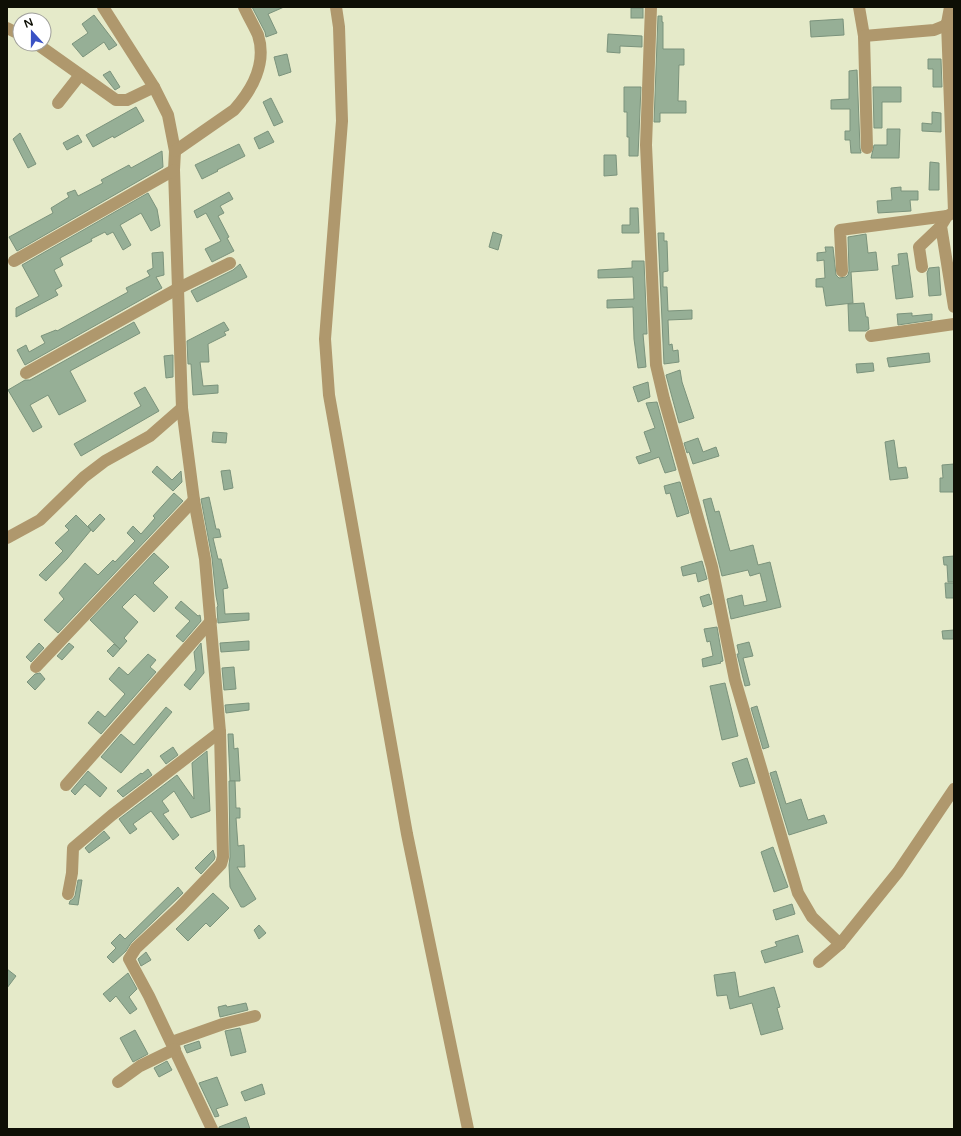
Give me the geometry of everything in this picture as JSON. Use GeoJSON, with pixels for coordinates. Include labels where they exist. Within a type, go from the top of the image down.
{"type":"FeatureCollection","features":[{"type":"Feature","properties":{"kind":"street"},"geometry":{"type":"LineString","coordinates":[[175,151],[234,110],[242,101],[254,81],[261,58],[260,46],[258,35],[244,7]]}},
{"type":"Feature","properties":{"kind":"street"},"geometry":{"type":"LineString","coordinates":[[336,7],[339,27],[342,121],[325,340],[329,395],[407,834],[468,1129]]}},
{"type":"Feature","properties":{"kind":"street"},"geometry":{"type":"LineString","coordinates":[[651,7],[646,145],[656,365],[664,399],[712,567],[736,680],[798,893],[812,917],[840,944]]}},
{"type":"Feature","properties":{"kind":"street"},"geometry":{"type":"LineString","coordinates":[[859,7],[864,36],[867,148]]}},
{"type":"Feature","properties":{"kind":"street"},"geometry":{"type":"LineString","coordinates":[[950,7],[949,216],[954,307]]}},
{"type":"Feature","properties":{"kind":"street"},"geometry":{"type":"LineString","coordinates":[[107,8],[154,87],[168,115],[175,151],[174,170],[177,289],[182,408],[194,500],[205,559],[220,732],[222,862],[179,908],[136,948],[129,959],[149,996],[211,1128]]}},
{"type":"Feature","properties":{"kind":"street"},"geometry":{"type":"LineString","coordinates":[[864,36],[934,30],[951,20]]}},
{"type":"Feature","properties":{"kind":"street"},"geometry":{"type":"LineString","coordinates":[[48,52],[116,100],[127,100],[154,87]]}},
{"type":"Feature","properties":{"kind":"street"},"geometry":{"type":"LineString","coordinates":[[58,103],[80,75]]}},
{"type":"Feature","properties":{"kind":"street"},"geometry":{"type":"LineString","coordinates":[[14,261],[174,170]]}},
{"type":"Feature","properties":{"kind":"street"},"geometry":{"type":"LineString","coordinates":[[922,268],[919,247],[949,216]]}},
{"type":"Feature","properties":{"kind":"street"},"geometry":{"type":"LineString","coordinates":[[842,271],[840,230],[949,216]]}},
{"type":"Feature","properties":{"kind":"street"},"geometry":{"type":"LineString","coordinates":[[26,373],[177,289],[230,263]]}},
{"type":"Feature","properties":{"kind":"street"},"geometry":{"type":"LineString","coordinates":[[871,336],[954,324]]}},
{"type":"Feature","properties":{"kind":"street"},"geometry":{"type":"LineString","coordinates":[[7,538],[40,520],[84,477],[105,461],[150,436],[182,408]]}},
{"type":"Feature","properties":{"kind":"street"},"geometry":{"type":"LineString","coordinates":[[36,667],[194,500]]}},
{"type":"Feature","properties":{"kind":"street"},"geometry":{"type":"LineString","coordinates":[[66,785],[211,621]]}},
{"type":"Feature","properties":{"kind":"street"},"geometry":{"type":"LineString","coordinates":[[68,894],[72,873],[73,848],[112,815],[220,732]]}},
{"type":"Feature","properties":{"kind":"street"},"geometry":{"type":"LineString","coordinates":[[819,962],[840,944],[898,872],[954,789]]}},
{"type":"Feature","properties":{"kind":"street"},"geometry":{"type":"LineString","coordinates":[[118,1082],[140,1066],[173,1046],[223,1024],[255,1016]]}},
{"type":"Feature","properties":{"kind":"building"},"geometry":{"type":"Polygon","coordinates":[[[252,7],[284,7],[268,14],[277,33],[266,37],[265,32],[252,7]]]}},
{"type":"Feature","properties":{"kind":"building"},"geometry":{"type":"Polygon","coordinates":[[[631,8],[643,8],[643,18],[631,18],[631,8]]]}},
{"type":"Feature","properties":{"kind":"building"},"geometry":{"type":"Polygon","coordinates":[[[94,15],[117,45],[109,50],[104,42],[83,57],[72,44],[88,33],[82,24],[94,15]]]}},
{"type":"Feature","properties":{"kind":"building"},"geometry":{"type":"Polygon","coordinates":[[[658,16],[662,16],[663,22],[663,49],[684,49],[684,65],[679,65],[678,101],[686,101],[686,113],[660,113],[660,122],[654,122],[658,16]]]}},
{"type":"Feature","properties":{"kind":"building"},"geometry":{"type":"Polygon","coordinates":[[[843,19],[844,35],[811,37],[810,21],[843,19]]]}},
{"type":"Feature","properties":{"kind":"building"},"geometry":{"type":"Polygon","coordinates":[[[608,34],[642,36],[642,47],[620,46],[620,53],[607,52],[608,34]]]}},
{"type":"Feature","properties":{"kind":"building"},"geometry":{"type":"Polygon","coordinates":[[[287,54],[291,72],[279,76],[274,57],[287,54]]]}},
{"type":"Feature","properties":{"kind":"building"},"geometry":{"type":"Polygon","coordinates":[[[928,59],[941,59],[942,87],[933,87],[933,69],[928,69],[928,59]]]}},
{"type":"Feature","properties":{"kind":"building"},"geometry":{"type":"Polygon","coordinates":[[[857,70],[861,153],[851,153],[850,140],[845,140],[845,131],[850,131],[850,109],[831,109],[831,100],[849,99],[849,71],[857,70]]]}},
{"type":"Feature","properties":{"kind":"building"},"geometry":{"type":"Polygon","coordinates":[[[110,71],[120,87],[115,90],[103,75],[110,71]]]}},
{"type":"Feature","properties":{"kind":"building"},"geometry":{"type":"Polygon","coordinates":[[[624,87],[641,87],[638,156],[629,156],[627,112],[624,112],[624,87]]]}},
{"type":"Feature","properties":{"kind":"building"},"geometry":{"type":"Polygon","coordinates":[[[873,87],[901,87],[901,102],[882,102],[882,128],[874,128],[873,87]]]}},
{"type":"Feature","properties":{"kind":"building"},"geometry":{"type":"Polygon","coordinates":[[[271,98],[283,122],[274,126],[263,102],[271,98]]]}},
{"type":"Feature","properties":{"kind":"building"},"geometry":{"type":"Polygon","coordinates":[[[136,107],[144,121],[114,138],[113,136],[93,147],[86,135],[136,107]]]}},
{"type":"Feature","properties":{"kind":"building"},"geometry":{"type":"Polygon","coordinates":[[[932,112],[941,113],[941,132],[922,131],[922,123],[932,124],[932,112]]]}},
{"type":"Feature","properties":{"kind":"building"},"geometry":{"type":"Polygon","coordinates":[[[887,129],[900,129],[899,158],[871,158],[874,145],[887,145],[887,129]]]}},
{"type":"Feature","properties":{"kind":"building"},"geometry":{"type":"Polygon","coordinates":[[[268,131],[274,142],[259,149],[254,138],[268,131]]]}},
{"type":"Feature","properties":{"kind":"building"},"geometry":{"type":"Polygon","coordinates":[[[20,133],[36,164],[28,168],[13,139],[20,133]]]}},
{"type":"Feature","properties":{"kind":"building"},"geometry":{"type":"Polygon","coordinates":[[[78,135],[82,142],[67,150],[63,143],[78,135]]]}},
{"type":"Feature","properties":{"kind":"building"},"geometry":{"type":"Polygon","coordinates":[[[239,144],[245,156],[202,179],[195,165],[239,144]]]}},
{"type":"Feature","properties":{"kind":"building"},"geometry":{"type":"Polygon","coordinates":[[[162,151],[163,167],[17,251],[9,237],[53,213],[51,208],[69,197],[67,193],[75,190],[78,196],[103,183],[101,180],[129,165],[131,168],[162,151]]]}},
{"type":"Feature","properties":{"kind":"building"},"geometry":{"type":"Polygon","coordinates":[[[604,155],[616,155],[617,175],[604,176],[604,155]]]}},
{"type":"Feature","properties":{"kind":"building"},"geometry":{"type":"Polygon","coordinates":[[[930,162],[939,163],[939,190],[929,190],[930,162]]]}},
{"type":"Feature","properties":{"kind":"building"},"geometry":{"type":"Polygon","coordinates":[[[901,187],[901,191],[918,191],[918,200],[910,200],[911,211],[878,213],[877,201],[892,200],[891,188],[901,187]]]}},
{"type":"Feature","properties":{"kind":"building"},"geometry":{"type":"Polygon","coordinates":[[[229,192],[233,199],[220,206],[224,213],[218,216],[229,237],[227,238],[234,251],[212,262],[205,249],[221,241],[206,213],[197,218],[194,211],[229,192]]]}},
{"type":"Feature","properties":{"kind":"building"},"geometry":{"type":"Polygon","coordinates":[[[148,193],[157,209],[160,226],[151,231],[141,213],[120,225],[131,245],[123,250],[113,232],[107,235],[105,232],[91,239],[92,241],[60,258],[63,265],[54,270],[62,286],[55,290],[58,295],[16,317],[16,308],[39,296],[22,265],[148,193]]]}},
{"type":"Feature","properties":{"kind":"building"},"geometry":{"type":"Polygon","coordinates":[[[630,208],[638,208],[639,233],[622,233],[622,225],[630,225],[630,208]]]}},
{"type":"Feature","properties":{"kind":"building"},"geometry":{"type":"Polygon","coordinates":[[[493,232],[502,235],[498,250],[489,247],[493,232]]]}},
{"type":"Feature","properties":{"kind":"building"},"geometry":{"type":"Polygon","coordinates":[[[658,233],[664,233],[664,241],[667,241],[668,271],[663,272],[663,287],[667,287],[668,311],[692,310],[692,319],[668,320],[669,345],[672,344],[673,351],[678,350],[679,362],[664,364],[658,233]]]}},
{"type":"Feature","properties":{"kind":"building"},"geometry":{"type":"Polygon","coordinates":[[[866,234],[868,253],[876,252],[878,270],[851,272],[853,303],[826,306],[823,287],[816,287],[816,279],[825,278],[824,260],[817,261],[817,253],[826,252],[825,247],[833,247],[836,275],[839,278],[846,277],[849,271],[848,237],[866,234]]]}},
{"type":"Feature","properties":{"kind":"building"},"geometry":{"type":"Polygon","coordinates":[[[163,252],[164,275],[156,277],[162,288],[25,365],[17,350],[26,345],[29,352],[45,343],[41,336],[56,330],[57,331],[128,292],[126,288],[150,276],[147,271],[153,268],[152,253],[163,252]]]}},
{"type":"Feature","properties":{"kind":"building"},"geometry":{"type":"Polygon","coordinates":[[[907,253],[913,297],[896,299],[892,266],[899,265],[898,254],[907,253]]]}},
{"type":"Feature","properties":{"kind":"building"},"geometry":{"type":"Polygon","coordinates":[[[632,261],[644,261],[647,334],[643,334],[646,367],[638,368],[634,339],[633,307],[607,308],[607,300],[634,299],[633,277],[598,278],[598,270],[632,268],[632,261]]]}},
{"type":"Feature","properties":{"kind":"building"},"geometry":{"type":"Polygon","coordinates":[[[240,264],[247,277],[197,302],[191,291],[233,270],[240,264]]]}},
{"type":"Feature","properties":{"kind":"building"},"geometry":{"type":"Polygon","coordinates":[[[939,267],[941,295],[929,296],[927,273],[929,268],[939,267]]]}},
{"type":"Feature","properties":{"kind":"building"},"geometry":{"type":"Polygon","coordinates":[[[864,303],[866,317],[868,317],[869,329],[866,331],[849,331],[848,304],[864,303]]]}},
{"type":"Feature","properties":{"kind":"building"},"geometry":{"type":"Polygon","coordinates":[[[912,313],[912,316],[932,314],[932,320],[898,325],[897,314],[912,313]]]}},
{"type":"Feature","properties":{"kind":"building"},"geometry":{"type":"Polygon","coordinates":[[[134,322],[140,333],[70,371],[86,401],[59,415],[48,395],[30,405],[42,427],[33,432],[8,390],[25,380],[30,380],[134,322]]]}},
{"type":"Feature","properties":{"kind":"building"},"geometry":{"type":"Polygon","coordinates":[[[224,322],[229,330],[224,332],[226,335],[208,344],[209,362],[200,362],[203,386],[218,385],[218,393],[193,395],[191,364],[188,364],[187,341],[224,322]]]}},
{"type":"Feature","properties":{"kind":"building"},"geometry":{"type":"Polygon","coordinates":[[[929,353],[930,362],[889,367],[887,358],[929,353]]]}},
{"type":"Feature","properties":{"kind":"building"},"geometry":{"type":"Polygon","coordinates":[[[173,355],[173,377],[166,378],[164,356],[173,355]]]}},
{"type":"Feature","properties":{"kind":"building"},"geometry":{"type":"Polygon","coordinates":[[[873,363],[874,371],[857,373],[856,364],[873,363]]]}},
{"type":"Feature","properties":{"kind":"building"},"geometry":{"type":"Polygon","coordinates":[[[680,370],[682,382],[694,418],[679,423],[666,375],[680,370]]]}},
{"type":"Feature","properties":{"kind":"building"},"geometry":{"type":"Polygon","coordinates":[[[648,382],[650,397],[638,402],[633,387],[648,382]]]}},
{"type":"Feature","properties":{"kind":"building"},"geometry":{"type":"Polygon","coordinates":[[[145,387],[159,411],[81,456],[74,444],[141,406],[134,393],[145,387]]]}},
{"type":"Feature","properties":{"kind":"building"},"geometry":{"type":"Polygon","coordinates":[[[657,402],[676,470],[665,473],[659,457],[639,464],[636,457],[651,452],[644,432],[655,428],[646,403],[657,402]]]}},
{"type":"Feature","properties":{"kind":"building"},"geometry":{"type":"Polygon","coordinates":[[[213,432],[227,433],[226,443],[212,442],[213,432]]]}},
{"type":"Feature","properties":{"kind":"building"},"geometry":{"type":"Polygon","coordinates":[[[698,438],[703,452],[716,447],[719,456],[693,464],[684,443],[698,438]]]}},
{"type":"Feature","properties":{"kind":"building"},"geometry":{"type":"Polygon","coordinates":[[[894,440],[898,468],[906,467],[908,478],[890,480],[885,442],[894,440]]]}},
{"type":"Feature","properties":{"kind":"building"},"geometry":{"type":"Polygon","coordinates":[[[954,464],[954,492],[940,492],[940,478],[943,478],[942,465],[954,464]]]}},
{"type":"Feature","properties":{"kind":"building"},"geometry":{"type":"Polygon","coordinates":[[[157,466],[172,480],[181,471],[182,482],[173,491],[152,472],[157,466]]]}},
{"type":"Feature","properties":{"kind":"building"},"geometry":{"type":"Polygon","coordinates":[[[230,470],[233,488],[224,490],[221,471],[230,470]]]}},
{"type":"Feature","properties":{"kind":"building"},"geometry":{"type":"Polygon","coordinates":[[[680,482],[689,513],[677,517],[670,493],[666,494],[664,486],[680,482]]]}},
{"type":"Feature","properties":{"kind":"building"},"geometry":{"type":"Polygon","coordinates":[[[174,493],[183,501],[58,633],[44,620],[64,599],[59,593],[85,563],[98,575],[113,560],[115,562],[135,541],[127,533],[133,526],[141,534],[155,518],[153,516],[174,493]]]}},
{"type":"Feature","properties":{"kind":"building"},"geometry":{"type":"Polygon","coordinates":[[[209,497],[216,529],[219,529],[221,537],[213,538],[218,559],[221,559],[228,588],[223,589],[225,614],[249,613],[249,620],[218,623],[218,606],[212,558],[201,499],[209,497]]]}},
{"type":"Feature","properties":{"kind":"building"},"geometry":{"type":"Polygon","coordinates":[[[711,498],[715,512],[719,511],[730,551],[753,545],[758,565],[770,562],[781,607],[731,619],[727,599],[742,595],[744,606],[767,601],[760,573],[750,576],[748,570],[722,576],[703,500],[711,498]]]}},
{"type":"Feature","properties":{"kind":"building"},"geometry":{"type":"Polygon","coordinates":[[[100,514],[105,519],[93,532],[88,526],[100,514]]]}},
{"type":"Feature","properties":{"kind":"building"},"geometry":{"type":"Polygon","coordinates":[[[76,515],[91,530],[46,581],[39,575],[63,551],[55,543],[69,530],[65,526],[76,515]]]}},
{"type":"Feature","properties":{"kind":"building"},"geometry":{"type":"Polygon","coordinates":[[[154,553],[169,567],[153,583],[168,597],[154,612],[135,594],[122,607],[138,622],[124,638],[127,641],[120,649],[90,620],[154,553]]]}},
{"type":"Feature","properties":{"kind":"building"},"geometry":{"type":"Polygon","coordinates":[[[954,556],[954,582],[948,582],[947,565],[944,565],[943,557],[954,556]]]}},
{"type":"Feature","properties":{"kind":"building"},"geometry":{"type":"Polygon","coordinates":[[[702,561],[707,579],[698,582],[696,573],[683,576],[681,567],[702,561]]]}},
{"type":"Feature","properties":{"kind":"building"},"geometry":{"type":"Polygon","coordinates":[[[945,583],[954,583],[954,598],[946,598],[945,583]]]}},
{"type":"Feature","properties":{"kind":"building"},"geometry":{"type":"Polygon","coordinates":[[[709,594],[712,604],[703,607],[700,597],[709,594]]]}},
{"type":"Feature","properties":{"kind":"building"},"geometry":{"type":"Polygon","coordinates":[[[181,601],[198,616],[200,615],[201,621],[183,642],[176,636],[190,621],[175,608],[181,601]]]}},
{"type":"Feature","properties":{"kind":"building"},"geometry":{"type":"Polygon","coordinates":[[[717,627],[723,661],[720,662],[721,663],[703,667],[702,659],[713,656],[710,641],[707,642],[704,629],[717,627]]]}},
{"type":"Feature","properties":{"kind":"building"},"geometry":{"type":"Polygon","coordinates":[[[954,630],[954,639],[943,639],[942,631],[954,630]]]}},
{"type":"Feature","properties":{"kind":"building"},"geometry":{"type":"Polygon","coordinates":[[[249,641],[249,650],[221,652],[220,643],[249,641]]]}},
{"type":"Feature","properties":{"kind":"building"},"geometry":{"type":"Polygon","coordinates":[[[749,642],[753,656],[743,658],[750,685],[745,686],[737,654],[739,654],[737,645],[749,642]]]}},
{"type":"Feature","properties":{"kind":"building"},"geometry":{"type":"Polygon","coordinates":[[[39,643],[44,648],[31,662],[26,657],[39,643]]]}},
{"type":"Feature","properties":{"kind":"building"},"geometry":{"type":"Polygon","coordinates":[[[69,643],[74,647],[62,660],[57,656],[69,643]]]}},
{"type":"Feature","properties":{"kind":"building"},"geometry":{"type":"Polygon","coordinates":[[[201,643],[204,673],[190,690],[184,685],[196,670],[194,652],[201,643]]]}},
{"type":"Feature","properties":{"kind":"building"},"geometry":{"type":"Polygon","coordinates":[[[114,644],[120,649],[113,657],[107,651],[114,644]]]}},
{"type":"Feature","properties":{"kind":"building"},"geometry":{"type":"Polygon","coordinates":[[[148,654],[156,660],[150,667],[156,672],[101,734],[88,723],[98,711],[105,717],[125,694],[109,679],[119,667],[128,675],[148,654]]]}},
{"type":"Feature","properties":{"kind":"building"},"geometry":{"type":"Polygon","coordinates":[[[234,667],[236,689],[224,690],[222,668],[234,667]]]}},
{"type":"Feature","properties":{"kind":"building"},"geometry":{"type":"Polygon","coordinates":[[[40,673],[45,679],[35,690],[27,682],[35,674],[40,673]]]}},
{"type":"Feature","properties":{"kind":"building"},"geometry":{"type":"Polygon","coordinates":[[[725,683],[738,736],[722,740],[710,686],[725,683]]]}},
{"type":"Feature","properties":{"kind":"building"},"geometry":{"type":"Polygon","coordinates":[[[249,703],[249,710],[226,713],[225,705],[249,703]]]}},
{"type":"Feature","properties":{"kind":"building"},"geometry":{"type":"Polygon","coordinates":[[[757,706],[769,747],[763,749],[751,708],[757,706]]]}},
{"type":"Feature","properties":{"kind":"building"},"geometry":{"type":"Polygon","coordinates":[[[166,707],[172,712],[121,773],[101,757],[121,734],[134,745],[166,707]]]}},
{"type":"Feature","properties":{"kind":"building"},"geometry":{"type":"Polygon","coordinates":[[[228,734],[233,734],[234,749],[238,748],[240,781],[230,781],[228,734]]]}},
{"type":"Feature","properties":{"kind":"building"},"geometry":{"type":"Polygon","coordinates":[[[173,747],[178,755],[166,764],[160,756],[173,747]]]}},
{"type":"Feature","properties":{"kind":"building"},"geometry":{"type":"Polygon","coordinates":[[[207,751],[210,811],[191,818],[174,791],[162,801],[169,811],[163,814],[179,835],[173,840],[151,811],[133,824],[137,829],[130,834],[119,819],[177,775],[194,799],[192,763],[207,751]]]}},
{"type":"Feature","properties":{"kind":"building"},"geometry":{"type":"Polygon","coordinates":[[[747,758],[755,783],[740,787],[732,763],[747,758]]]}},
{"type":"Feature","properties":{"kind":"building"},"geometry":{"type":"Polygon","coordinates":[[[148,769],[152,775],[123,797],[117,791],[141,773],[142,774],[148,769]]]}},
{"type":"Feature","properties":{"kind":"building"},"geometry":{"type":"Polygon","coordinates":[[[88,771],[107,788],[100,797],[85,784],[75,795],[71,791],[88,771]]]}},
{"type":"Feature","properties":{"kind":"building"},"geometry":{"type":"Polygon","coordinates":[[[776,771],[786,804],[801,799],[808,820],[824,815],[827,823],[789,835],[770,773],[776,771]]]}},
{"type":"Feature","properties":{"kind":"building"},"geometry":{"type":"Polygon","coordinates":[[[229,781],[235,781],[236,808],[240,808],[240,818],[236,818],[238,846],[244,845],[245,867],[237,867],[256,899],[244,907],[241,907],[230,887],[229,781]]]}},
{"type":"Feature","properties":{"kind":"building"},"geometry":{"type":"Polygon","coordinates":[[[104,831],[110,838],[89,853],[85,848],[104,831]]]}},
{"type":"Feature","properties":{"kind":"building"},"geometry":{"type":"Polygon","coordinates":[[[773,847],[788,887],[774,892],[761,852],[773,847]]]}},
{"type":"Feature","properties":{"kind":"building"},"geometry":{"type":"Polygon","coordinates":[[[213,850],[215,857],[214,860],[201,874],[195,868],[213,850]]]}},
{"type":"Feature","properties":{"kind":"building"},"geometry":{"type":"Polygon","coordinates":[[[78,880],[82,880],[78,905],[69,904],[75,896],[78,880]]]}},
{"type":"Feature","properties":{"kind":"building"},"geometry":{"type":"Polygon","coordinates":[[[178,887],[183,893],[131,943],[126,951],[113,963],[107,957],[116,948],[111,943],[120,934],[125,939],[178,887]]]}},
{"type":"Feature","properties":{"kind":"building"},"geometry":{"type":"Polygon","coordinates":[[[213,893],[229,908],[210,927],[206,923],[188,941],[176,929],[213,893]]]}},
{"type":"Feature","properties":{"kind":"building"},"geometry":{"type":"Polygon","coordinates":[[[792,904],[795,914],[776,920],[773,910],[792,904]]]}},
{"type":"Feature","properties":{"kind":"building"},"geometry":{"type":"Polygon","coordinates":[[[259,925],[266,933],[259,939],[254,930],[259,925]]]}},
{"type":"Feature","properties":{"kind":"building"},"geometry":{"type":"Polygon","coordinates":[[[798,935],[803,952],[765,963],[761,951],[777,946],[775,942],[798,935]]]}},
{"type":"Feature","properties":{"kind":"building"},"geometry":{"type":"Polygon","coordinates":[[[146,952],[151,960],[141,966],[138,959],[146,952]]]}},
{"type":"Feature","properties":{"kind":"building"},"geometry":{"type":"Polygon","coordinates":[[[7,969],[16,976],[7,988],[7,969]]]}},
{"type":"Feature","properties":{"kind":"building"},"geometry":{"type":"Polygon","coordinates":[[[735,972],[739,997],[774,987],[780,1007],[777,1008],[783,1029],[761,1035],[752,1003],[730,1009],[727,995],[717,996],[714,975],[735,972]]]}},
{"type":"Feature","properties":{"kind":"building"},"geometry":{"type":"Polygon","coordinates":[[[128,973],[137,989],[129,997],[137,1009],[130,1014],[116,996],[110,1002],[103,994],[128,973]]]}},
{"type":"Feature","properties":{"kind":"building"},"geometry":{"type":"Polygon","coordinates":[[[246,1003],[248,1010],[220,1017],[218,1007],[226,1005],[227,1007],[246,1003]]]}},
{"type":"Feature","properties":{"kind":"building"},"geometry":{"type":"Polygon","coordinates":[[[240,1028],[246,1052],[231,1056],[225,1031],[240,1028]]]}},
{"type":"Feature","properties":{"kind":"building"},"geometry":{"type":"Polygon","coordinates":[[[135,1030],[148,1054],[133,1062],[120,1038],[135,1030]]]}},
{"type":"Feature","properties":{"kind":"building"},"geometry":{"type":"Polygon","coordinates":[[[199,1041],[201,1048],[187,1053],[184,1046],[199,1041]]]}},
{"type":"Feature","properties":{"kind":"building"},"geometry":{"type":"Polygon","coordinates":[[[167,1061],[172,1070],[159,1077],[154,1068],[167,1061]]]}},
{"type":"Feature","properties":{"kind":"building"},"geometry":{"type":"Polygon","coordinates":[[[217,1077],[228,1105],[216,1109],[219,1116],[215,1117],[199,1083],[217,1077]]]}},
{"type":"Feature","properties":{"kind":"building"},"geometry":{"type":"Polygon","coordinates":[[[262,1084],[265,1094],[245,1101],[241,1092],[262,1084]]]}},
{"type":"Feature","properties":{"kind":"building"},"geometry":{"type":"Polygon","coordinates":[[[246,1117],[250,1129],[219,1129],[219,1127],[246,1117]]]}}]}
